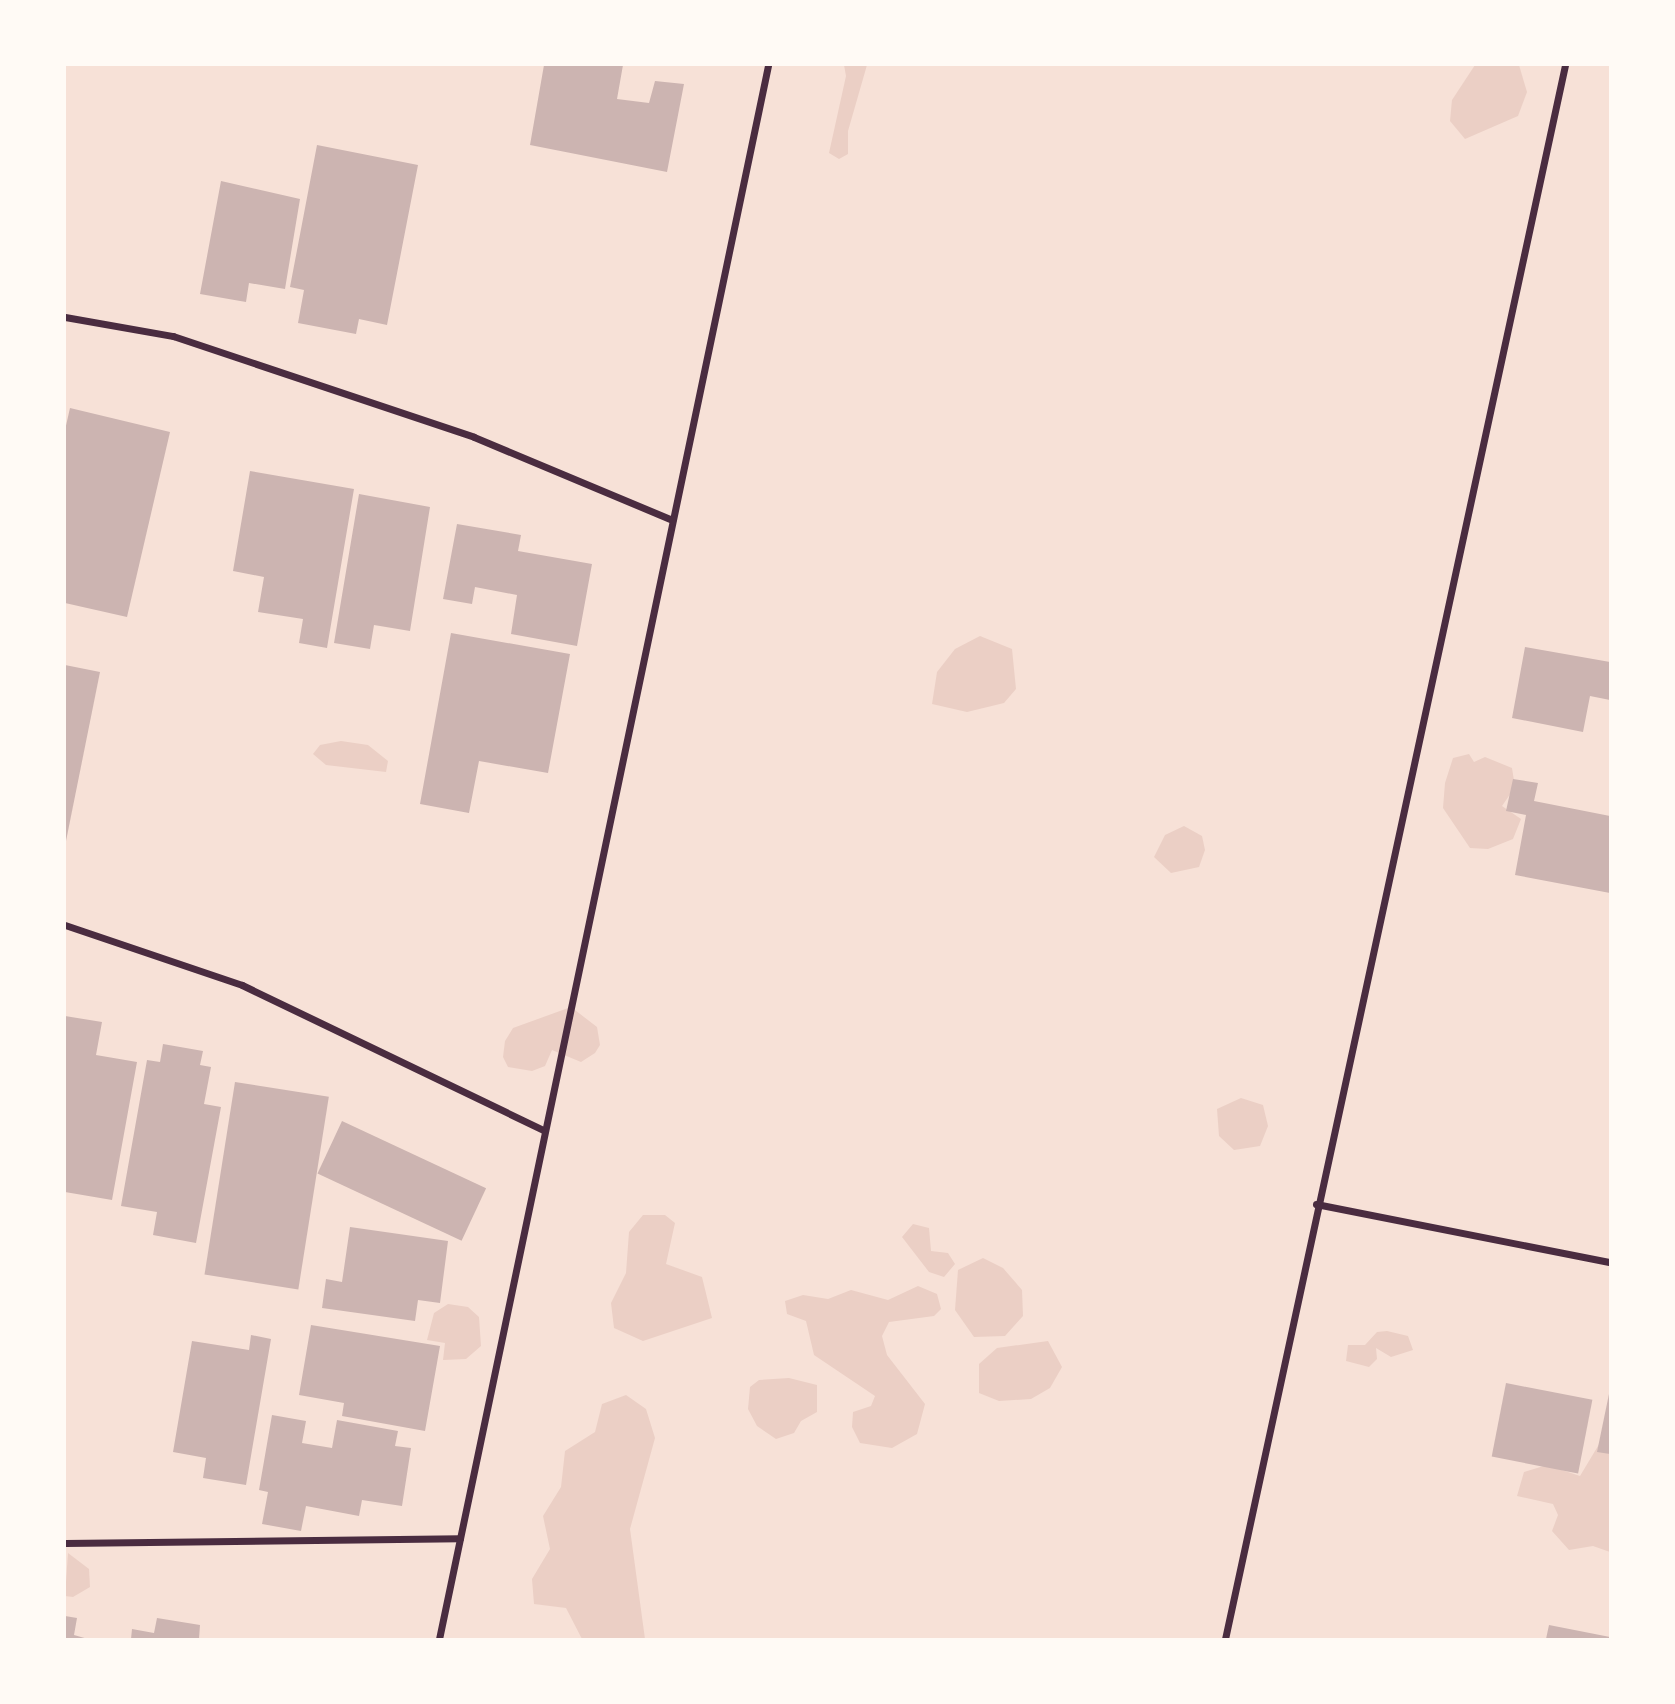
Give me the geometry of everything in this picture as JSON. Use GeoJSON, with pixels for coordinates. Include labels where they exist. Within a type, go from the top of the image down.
{"type":"FeatureCollection","features":[{"type":"Feature","properties":{"kind":"street"},"geometry":{"type":"LineString","coordinates":[[439,1639],[543,1130],[768,65]]}},
{"type":"Feature","properties":{"kind":"street"},"geometry":{"type":"LineString","coordinates":[[1225,1639],[1316,1204],[1565,65]]}},
{"type":"Feature","properties":{"kind":"street"},"geometry":{"type":"LineString","coordinates":[[65,317],[173,336],[213,349],[474,437],[672,520]]}},
{"type":"Feature","properties":{"kind":"street"},"geometry":{"type":"LineString","coordinates":[[65,925],[242,985],[543,1130]]}},
{"type":"Feature","properties":{"kind":"street"},"geometry":{"type":"LineString","coordinates":[[1316,1204],[1610,1262]]}},
{"type":"Feature","properties":{"kind":"street"},"geometry":{"type":"LineString","coordinates":[[65,1543],[460,1538]]}},
{"type":"Feature","properties":{"kind":"shaded area"},"geometry":{"type":"Polygon","coordinates":[[[844,65],[867,65],[848,131],[848,154],[839,159],[829,153],[846,76],[844,65]]]}},
{"type":"Feature","properties":{"kind":"shaded area"},"geometry":{"type":"Polygon","coordinates":[[[1475,65],[1519,65],[1527,92],[1518,116],[1465,139],[1450,121],[1452,100],[1475,65]]]}},
{"type":"Feature","properties":{"kind":"shaded area"},"geometry":{"type":"Polygon","coordinates":[[[980,636],[1012,649],[1016,689],[1004,703],[967,712],[932,704],[937,672],[955,649],[980,636]]]}},
{"type":"Feature","properties":{"kind":"shaded area"},"geometry":{"type":"Polygon","coordinates":[[[341,741],[368,745],[388,761],[386,772],[326,765],[313,754],[320,745],[341,741]]]}},
{"type":"Feature","properties":{"kind":"shaded area"},"geometry":{"type":"Polygon","coordinates":[[[1469,754],[1474,762],[1485,757],[1512,768],[1515,787],[1502,806],[1521,819],[1513,839],[1488,849],[1470,848],[1443,808],[1445,783],[1453,758],[1469,754]]]}},
{"type":"Feature","properties":{"kind":"shaded area"},"geometry":{"type":"Polygon","coordinates":[[[1184,826],[1202,836],[1205,850],[1199,867],[1171,873],[1154,857],[1165,835],[1184,826]]]}},
{"type":"Feature","properties":{"kind":"shaded area"},"geometry":{"type":"Polygon","coordinates":[[[571,1007],[597,1027],[600,1045],[595,1053],[581,1062],[552,1050],[545,1066],[532,1071],[508,1067],[503,1057],[505,1041],[513,1028],[571,1007]]]}},
{"type":"Feature","properties":{"kind":"shaded area"},"geometry":{"type":"Polygon","coordinates":[[[1241,1098],[1263,1105],[1268,1126],[1260,1146],[1234,1150],[1219,1136],[1217,1109],[1241,1098]]]}},
{"type":"Feature","properties":{"kind":"shaded area"},"geometry":{"type":"Polygon","coordinates":[[[643,1215],[665,1215],[675,1223],[666,1264],[702,1277],[712,1318],[643,1341],[614,1328],[611,1303],[626,1273],[629,1232],[643,1215]]]}},
{"type":"Feature","properties":{"kind":"shaded area"},"geometry":{"type":"Polygon","coordinates":[[[913,1224],[929,1228],[931,1251],[948,1253],[955,1264],[944,1277],[929,1272],[902,1237],[913,1224]]]}},
{"type":"Feature","properties":{"kind":"shaded area"},"geometry":{"type":"Polygon","coordinates":[[[983,1258],[1003,1268],[1022,1290],[1023,1316],[1005,1336],[974,1337],[955,1310],[958,1270],[983,1258]]]}},
{"type":"Feature","properties":{"kind":"shaded area"},"geometry":{"type":"Polygon","coordinates":[[[918,1286],[937,1294],[941,1309],[934,1316],[889,1322],[882,1336],[887,1355],[925,1404],[917,1434],[892,1448],[860,1443],[852,1427],[853,1412],[871,1406],[875,1396],[814,1355],[806,1321],[787,1314],[785,1301],[803,1295],[828,1299],[851,1290],[888,1300],[918,1286]]]}},
{"type":"Feature","properties":{"kind":"shaded area"},"geometry":{"type":"Polygon","coordinates":[[[448,1304],[468,1307],[479,1317],[481,1346],[466,1359],[443,1360],[445,1343],[427,1340],[434,1313],[448,1304]]]}},
{"type":"Feature","properties":{"kind":"shaded area"},"geometry":{"type":"Polygon","coordinates":[[[1387,1331],[1408,1336],[1413,1350],[1391,1357],[1376,1348],[1377,1359],[1369,1367],[1346,1361],[1348,1345],[1365,1345],[1377,1332],[1387,1331]]]}},
{"type":"Feature","properties":{"kind":"shaded area"},"geometry":{"type":"Polygon","coordinates":[[[1048,1341],[1062,1367],[1050,1388],[1031,1399],[999,1401],[979,1393],[979,1364],[997,1348],[1048,1341]]]}},
{"type":"Feature","properties":{"kind":"shaded area"},"geometry":{"type":"Polygon","coordinates":[[[789,1378],[817,1385],[817,1412],[801,1421],[794,1433],[776,1439],[757,1426],[748,1409],[750,1387],[759,1380],[789,1378]]]}},
{"type":"Feature","properties":{"kind":"shaded area"},"geometry":{"type":"Polygon","coordinates":[[[626,1395],[646,1409],[655,1438],[630,1529],[645,1639],[582,1639],[566,1608],[534,1604],[532,1579],[550,1549],[543,1516],[561,1487],[565,1451],[595,1432],[602,1404],[626,1395]]]}},
{"type":"Feature","properties":{"kind":"shaded area"},"geometry":{"type":"Polygon","coordinates":[[[1604,1436],[1610,1436],[1610,1552],[1593,1546],[1569,1550],[1552,1531],[1558,1515],[1553,1504],[1517,1496],[1524,1472],[1547,1465],[1580,1476],[1604,1436]]]}},
{"type":"Feature","properties":{"kind":"shaded area"},"geometry":{"type":"Polygon","coordinates":[[[68,1553],[89,1569],[90,1587],[73,1597],[65,1596],[68,1553]]]}},
{"type":"Feature","properties":{"kind":"building"},"geometry":{"type":"Polygon","coordinates":[[[544,65],[623,65],[617,99],[649,103],[655,81],[684,84],[667,172],[530,145],[544,65]]]}},
{"type":"Feature","properties":{"kind":"building"},"geometry":{"type":"Polygon","coordinates":[[[317,145],[418,165],[387,325],[359,319],[356,334],[298,323],[304,290],[290,287],[317,145]]]}},
{"type":"Feature","properties":{"kind":"building"},"geometry":{"type":"Polygon","coordinates":[[[221,181],[300,199],[285,289],[249,283],[246,302],[200,294],[221,181]]]}},
{"type":"Feature","properties":{"kind":"building"},"geometry":{"type":"Polygon","coordinates":[[[70,408],[170,432],[127,617],[65,603],[65,430],[70,408]]]}},
{"type":"Feature","properties":{"kind":"building"},"geometry":{"type":"Polygon","coordinates":[[[250,471],[354,489],[327,648],[299,643],[303,619],[258,612],[264,577],[233,571],[250,471]]]}},
{"type":"Feature","properties":{"kind":"building"},"geometry":{"type":"Polygon","coordinates":[[[359,494],[430,507],[410,631],[374,625],[370,649],[334,643],[359,494]]]}},
{"type":"Feature","properties":{"kind":"building"},"geometry":{"type":"Polygon","coordinates":[[[457,524],[521,535],[518,551],[592,564],[577,646],[511,634],[517,595],[475,587],[472,604],[443,599],[457,524]]]}},
{"type":"Feature","properties":{"kind":"building"},"geometry":{"type":"Polygon","coordinates":[[[451,633],[570,654],[548,773],[479,761],[469,813],[420,804],[451,633]]]}},
{"type":"Feature","properties":{"kind":"building"},"geometry":{"type":"Polygon","coordinates":[[[1525,647],[1610,662],[1610,700],[1590,696],[1583,732],[1512,718],[1525,647]]]}},
{"type":"Feature","properties":{"kind":"building"},"geometry":{"type":"Polygon","coordinates":[[[65,665],[100,672],[66,841],[65,841],[65,665]]]}},
{"type":"Feature","properties":{"kind":"building"},"geometry":{"type":"Polygon","coordinates":[[[1513,779],[1538,783],[1534,801],[1610,816],[1610,893],[1515,875],[1526,815],[1506,811],[1513,779]]]}},
{"type":"Feature","properties":{"kind":"building"},"geometry":{"type":"Polygon","coordinates":[[[65,1016],[102,1022],[96,1055],[137,1062],[112,1200],[65,1192],[65,1016]]]}},
{"type":"Feature","properties":{"kind":"building"},"geometry":{"type":"Polygon","coordinates":[[[163,1044],[203,1051],[200,1065],[211,1067],[204,1104],[221,1107],[196,1243],[153,1235],[157,1212],[121,1206],[147,1060],[160,1062],[163,1044]]]}},
{"type":"Feature","properties":{"kind":"building"},"geometry":{"type":"Polygon","coordinates":[[[235,1082],[329,1097],[298,1289],[204,1275],[235,1082]]]}},
{"type":"Feature","properties":{"kind":"building"},"geometry":{"type":"Polygon","coordinates":[[[342,1121],[486,1188],[462,1241],[317,1174],[342,1121]]]}},
{"type":"Feature","properties":{"kind":"building"},"geometry":{"type":"Polygon","coordinates":[[[350,1227],[448,1241],[440,1303],[418,1300],[415,1321],[322,1308],[326,1279],[342,1282],[350,1227]]]}},
{"type":"Feature","properties":{"kind":"building"},"geometry":{"type":"Polygon","coordinates":[[[311,1325],[440,1346],[425,1431],[342,1416],[344,1403],[299,1395],[311,1325]]]}},
{"type":"Feature","properties":{"kind":"building"},"geometry":{"type":"Polygon","coordinates":[[[251,1335],[271,1339],[246,1485],[203,1478],[206,1458],[173,1452],[192,1341],[249,1350],[251,1335]]]}},
{"type":"Feature","properties":{"kind":"building"},"geometry":{"type":"Polygon","coordinates":[[[1506,1383],[1592,1400],[1578,1473],[1492,1457],[1506,1383]]]}},
{"type":"Feature","properties":{"kind":"building"},"geometry":{"type":"Polygon","coordinates":[[[1610,1394],[1610,1454],[1597,1452],[1610,1394]]]}},
{"type":"Feature","properties":{"kind":"building"},"geometry":{"type":"Polygon","coordinates":[[[272,1415],[306,1421],[302,1443],[332,1448],[337,1420],[398,1431],[395,1446],[411,1448],[402,1506],[362,1500],[359,1516],[306,1506],[301,1531],[262,1524],[268,1492],[259,1490],[272,1415]]]}},
{"type":"Feature","properties":{"kind":"building"},"geometry":{"type":"Polygon","coordinates":[[[65,1616],[77,1618],[74,1635],[88,1639],[65,1639],[65,1616]]]}},
{"type":"Feature","properties":{"kind":"building"},"geometry":{"type":"Polygon","coordinates":[[[157,1618],[200,1625],[199,1639],[131,1639],[132,1629],[154,1633],[157,1618]]]}},
{"type":"Feature","properties":{"kind":"building"},"geometry":{"type":"Polygon","coordinates":[[[1549,1625],[1610,1637],[1610,1639],[1546,1639],[1549,1625]]]}}]}
